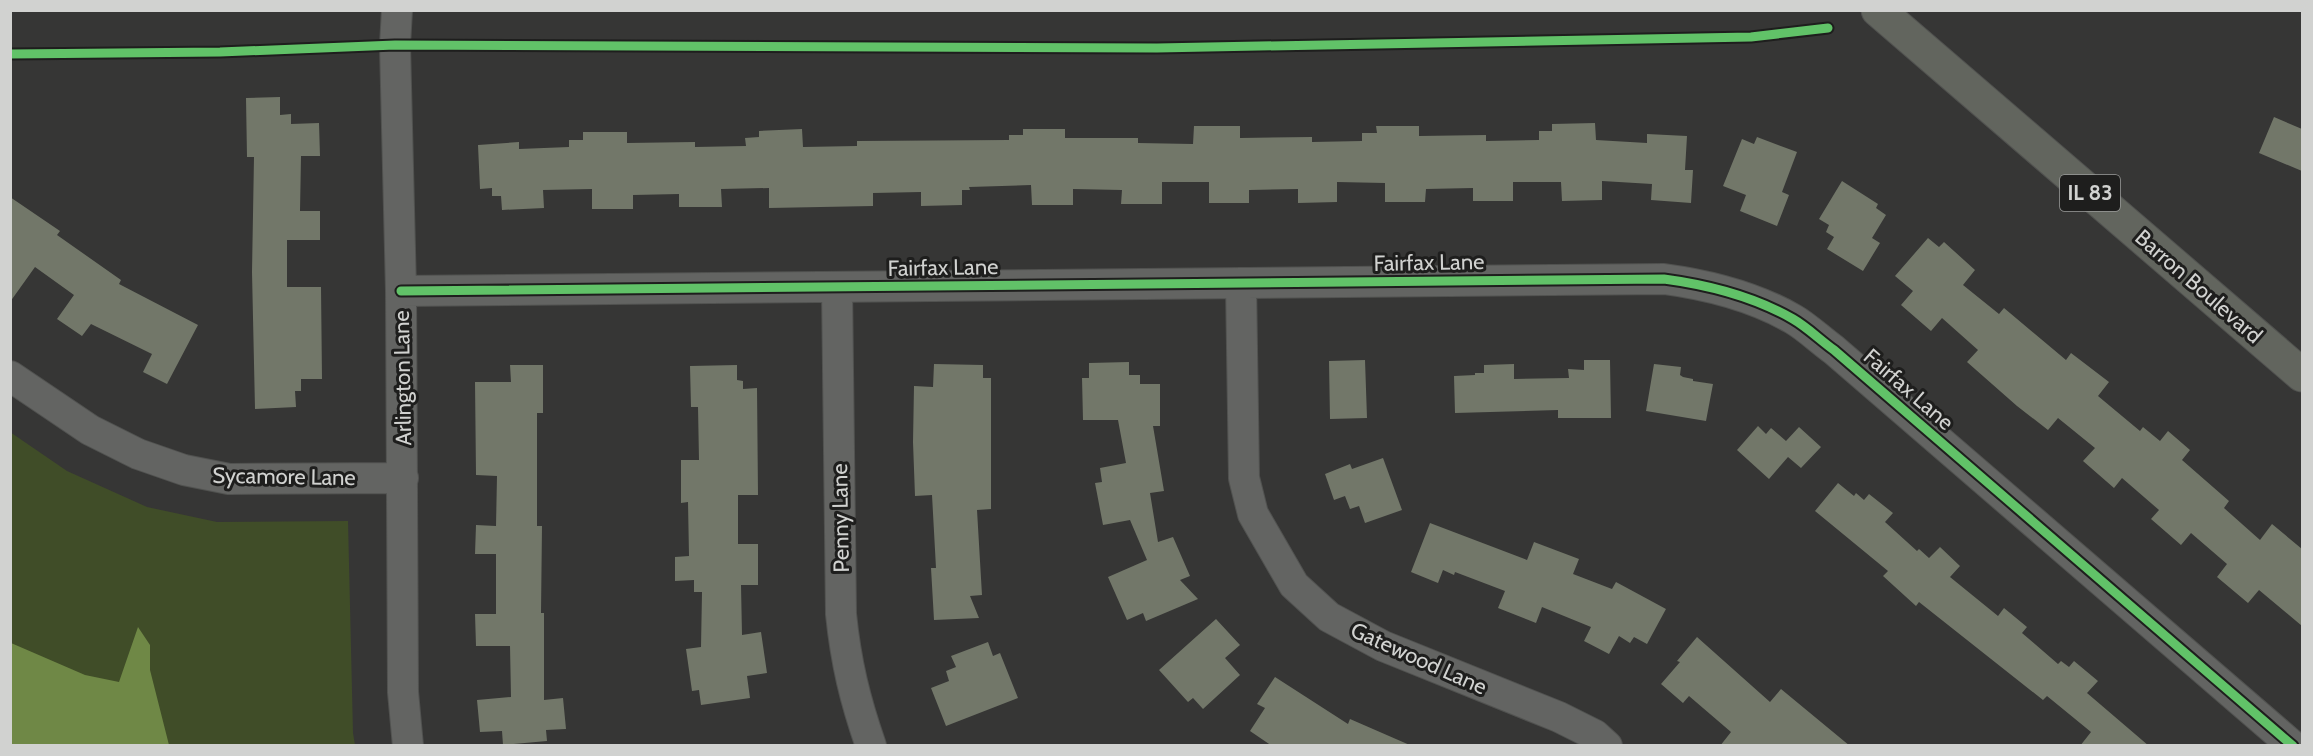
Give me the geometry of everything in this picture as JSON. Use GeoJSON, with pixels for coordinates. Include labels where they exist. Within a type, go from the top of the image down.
{"type":"FeatureCollection","features":[{"type":"Feature","properties":{"kind":"main road","name":"Barron Boulevard"},"geometry":{"type":"LineString","coordinates":[[1878,10],[2302,375]]}},
{"type":"Feature","properties":{"kind":"street","name":"Arlington Lane"},"geometry":{"type":"LineString","coordinates":[[397,10],[395,45],[401,291],[404,692],[408,746]]}},
{"type":"Feature","properties":{"kind":"street","name":"Fairfax Lane"},"geometry":{"type":"LineString","coordinates":[[401,291],[1664,279],[1706,285],[1749,299],[1793,320],[1834,350],[2293,746]]}},
{"type":"Feature","properties":{"kind":"street","name":"Gatewood Lane"},"geometry":{"type":"LineString","coordinates":[[1241,283],[1244,478],[1253,514],[1294,585],[1329,617],[1383,646],[1559,717],[1595,735],[1607,746]]}},
{"type":"Feature","properties":{"kind":"street","name":"Penny Lane"},"geometry":{"type":"LineString","coordinates":[[837,287],[841,614],[850,679],[855,701],[871,746]]}},
{"type":"Feature","properties":{"kind":"street","name":"Sycamore Lane"},"geometry":{"type":"LineString","coordinates":[[10,376],[90,430],[138,454],[184,470],[229,479],[403,478]]}},
{"type":"Feature","properties":{"kind":"shaded area"},"geometry":{"type":"Polygon","coordinates":[[[10,432],[67,471],[147,507],[217,522],[348,521],[355,745],[11,745],[10,432]]]}},
{"type":"Feature","properties":{"kind":"shaded area"},"geometry":{"type":"Polygon","coordinates":[[[138,627],[150,645],[150,670],[169,745],[11,745],[11,643],[85,675],[119,682],[138,627]]]}},
{"type":"Feature","properties":{"kind":"building"},"geometry":{"type":"Polygon","coordinates":[[[280,97],[280,115],[291,114],[291,124],[319,123],[320,156],[301,156],[300,211],[320,211],[320,240],[287,240],[287,287],[321,287],[322,379],[301,379],[301,391],[295,391],[296,407],[255,409],[252,272],[254,157],[247,157],[246,98],[280,97]]]}},
{"type":"Feature","properties":{"kind":"building"},"geometry":{"type":"Polygon","coordinates":[[[2274,117],[2302,129],[2302,171],[2259,153],[2274,117]]]}},
{"type":"Feature","properties":{"kind":"building"},"geometry":{"type":"Polygon","coordinates":[[[1595,123],[1596,140],[1647,143],[1647,134],[1687,136],[1685,170],[1693,170],[1691,203],[1651,200],[1652,184],[1602,181],[1602,200],[1562,201],[1561,182],[1513,182],[1513,201],[1473,201],[1473,188],[1426,189],[1425,202],[1385,202],[1385,183],[1337,182],[1337,202],[1298,203],[1298,189],[1249,190],[1249,203],[1209,203],[1209,182],[1162,182],[1162,204],[1121,204],[1122,190],[1073,189],[1073,205],[1032,205],[1031,185],[969,187],[970,190],[962,190],[962,205],[921,206],[921,192],[873,193],[873,206],[769,208],[769,188],[721,189],[722,207],[679,207],[679,194],[633,195],[633,209],[592,209],[592,189],[543,190],[544,208],[502,210],[501,196],[492,196],[492,188],[480,189],[478,145],[519,142],[519,149],[569,147],[569,140],[583,140],[583,132],[627,132],[627,143],[695,142],[695,147],[746,146],[745,138],[759,137],[759,131],[802,129],[803,147],[857,146],[857,141],[1009,140],[1009,135],[1023,135],[1023,129],[1065,129],[1065,138],[1138,138],[1138,143],[1193,144],[1194,126],[1240,126],[1240,138],[1312,137],[1312,142],[1362,141],[1362,133],[1377,133],[1376,126],[1419,126],[1419,136],[1486,135],[1486,141],[1539,140],[1539,131],[1552,131],[1552,124],[1595,123]]]}},
{"type":"Feature","properties":{"kind":"building"},"geometry":{"type":"Polygon","coordinates":[[[1757,137],[1797,152],[1782,192],[1789,195],[1777,226],[1740,211],[1746,195],[1723,186],[1742,139],[1754,144],[1757,137]]]}},
{"type":"Feature","properties":{"kind":"building"},"geometry":{"type":"Polygon","coordinates":[[[1842,181],[1878,204],[1876,208],[1886,215],[1872,238],[1880,243],[1863,271],[1827,249],[1834,237],[1826,232],[1829,225],[1819,219],[1842,181]]]}},
{"type":"Feature","properties":{"kind":"building"},"geometry":{"type":"Polygon","coordinates":[[[10,197],[60,231],[57,235],[121,280],[119,284],[198,325],[167,384],[143,372],[152,354],[91,324],[82,336],[57,319],[74,295],[35,267],[10,302],[10,197]]]}},
{"type":"Feature","properties":{"kind":"building"},"geometry":{"type":"Polygon","coordinates":[[[1928,238],[1939,247],[1944,242],[1975,270],[1963,285],[1999,314],[2004,308],[2066,360],[2071,353],[2109,382],[2098,396],[2140,431],[2143,427],[2160,441],[2168,431],[2190,450],[2182,460],[2229,501],[2224,508],[2260,540],[2272,524],[2302,549],[2302,626],[2259,590],[2248,603],[2217,577],[2227,564],[2191,533],[2181,545],[2151,519],[2159,510],[2122,478],[2114,488],[2083,461],[2095,448],[2058,418],[2048,430],[2017,406],[1967,362],[1978,350],[1942,318],[1931,331],[1901,305],[1913,291],[1895,276],[1928,238]]]}},
{"type":"Feature","properties":{"kind":"building"},"geometry":{"type":"Polygon","coordinates":[[[1365,360],[1367,418],[1330,419],[1329,361],[1365,360]]]}},
{"type":"Feature","properties":{"kind":"building"},"geometry":{"type":"Polygon","coordinates":[[[1584,360],[1610,360],[1611,418],[1558,418],[1558,410],[1455,413],[1454,376],[1484,373],[1484,365],[1514,364],[1514,379],[1569,378],[1568,369],[1584,370],[1584,360]]]}},
{"type":"Feature","properties":{"kind":"building"},"geometry":{"type":"Polygon","coordinates":[[[1129,362],[1129,375],[1140,375],[1140,384],[1160,384],[1160,426],[1153,426],[1164,491],[1150,493],[1158,542],[1173,537],[1190,576],[1180,580],[1198,599],[1146,621],[1143,613],[1127,620],[1108,577],[1147,560],[1130,520],[1103,525],[1095,483],[1102,482],[1100,468],[1126,463],[1118,420],[1083,420],[1082,378],[1089,378],[1089,363],[1129,362]]]}},
{"type":"Feature","properties":{"kind":"building"},"geometry":{"type":"Polygon","coordinates":[[[934,364],[983,365],[983,378],[991,378],[991,509],[977,510],[982,595],[970,596],[979,618],[934,620],[931,568],[936,568],[932,495],[915,496],[913,442],[914,386],[933,387],[934,364]]]}},
{"type":"Feature","properties":{"kind":"building"},"geometry":{"type":"Polygon","coordinates":[[[1654,364],[1681,367],[1680,375],[1683,377],[1713,384],[1706,421],[1646,411],[1654,364]]]}},
{"type":"Feature","properties":{"kind":"building"},"geometry":{"type":"Polygon","coordinates":[[[510,365],[543,365],[543,413],[537,413],[537,526],[542,526],[541,613],[544,613],[544,700],[563,698],[566,729],[546,730],[547,741],[503,745],[502,731],[480,732],[477,700],[511,697],[510,646],[476,646],[475,614],[496,614],[496,554],[475,554],[476,525],[496,526],[497,476],[476,475],[475,382],[511,382],[510,365]]]}},
{"type":"Feature","properties":{"kind":"building"},"geometry":{"type":"Polygon","coordinates":[[[737,365],[737,380],[743,381],[743,389],[757,388],[758,495],[738,495],[738,544],[758,544],[758,585],[741,585],[742,635],[761,632],[767,673],[747,676],[750,698],[701,705],[699,690],[692,691],[686,649],[701,647],[702,592],[694,592],[694,580],[675,581],[675,557],[689,556],[688,502],[681,503],[681,460],[699,460],[698,407],[691,407],[690,366],[737,365]]]}},
{"type":"Feature","properties":{"kind":"building"},"geometry":{"type":"Polygon","coordinates":[[[1758,426],[1766,434],[1771,428],[1786,441],[1799,427],[1821,447],[1801,468],[1788,457],[1769,479],[1737,450],[1758,426]]]}},
{"type":"Feature","properties":{"kind":"building"},"geometry":{"type":"Polygon","coordinates":[[[1383,458],[1402,510],[1365,523],[1359,506],[1350,509],[1345,496],[1334,500],[1325,474],[1350,464],[1352,469],[1383,458]]]}},
{"type":"Feature","properties":{"kind":"building"},"geometry":{"type":"Polygon","coordinates":[[[1838,483],[1854,496],[1856,493],[1864,500],[1869,494],[1893,513],[1885,522],[1917,551],[1919,549],[1929,558],[1940,547],[1960,566],[1950,577],[1998,616],[2004,608],[2027,627],[2022,633],[2058,664],[2061,661],[2069,667],[2074,661],[2098,681],[2087,693],[2149,746],[2080,746],[2091,732],[2047,696],[2043,700],[1919,602],[1916,606],[1883,576],[1888,571],[1815,511],[1838,483]]]}},
{"type":"Feature","properties":{"kind":"building"},"geometry":{"type":"Polygon","coordinates":[[[1430,523],[1527,560],[1534,542],[1579,559],[1573,574],[1612,589],[1616,582],[1666,609],[1647,644],[1634,637],[1630,643],[1619,636],[1609,654],[1584,641],[1591,627],[1542,607],[1536,623],[1498,608],[1505,591],[1455,572],[1454,575],[1443,570],[1438,583],[1411,572],[1430,523]]]}},
{"type":"Feature","properties":{"kind":"building"},"geometry":{"type":"Polygon","coordinates":[[[1216,619],[1240,645],[1225,658],[1240,675],[1203,709],[1193,698],[1188,702],[1159,670],[1216,619]]]}},
{"type":"Feature","properties":{"kind":"building"},"geometry":{"type":"Polygon","coordinates":[[[1697,637],[1770,702],[1781,689],[1850,746],[1720,746],[1731,732],[1689,696],[1683,703],[1661,684],[1697,637]]]}},
{"type":"Feature","properties":{"kind":"building"},"geometry":{"type":"Polygon","coordinates":[[[988,642],[993,656],[1000,653],[1018,698],[946,726],[931,688],[949,681],[946,671],[956,667],[951,656],[988,642]]]}},
{"type":"Feature","properties":{"kind":"building"},"geometry":{"type":"Polygon","coordinates":[[[1275,677],[1348,724],[1350,719],[1412,746],[1272,746],[1250,731],[1265,708],[1257,704],[1275,677]]]}},
{"type":"Feature","properties":{"kind":"cycle path"},"geometry":{"type":"LineString","coordinates":[[10,54],[220,52],[395,45],[1157,48],[1751,37],[1828,28]]}},
{"type":"Feature","properties":{"kind":"cycle path"},"geometry":{"type":"LineString","coordinates":[[401,291],[1664,279],[1714,288],[1778,311],[1793,319],[1834,350],[2293,746]]}}]}
